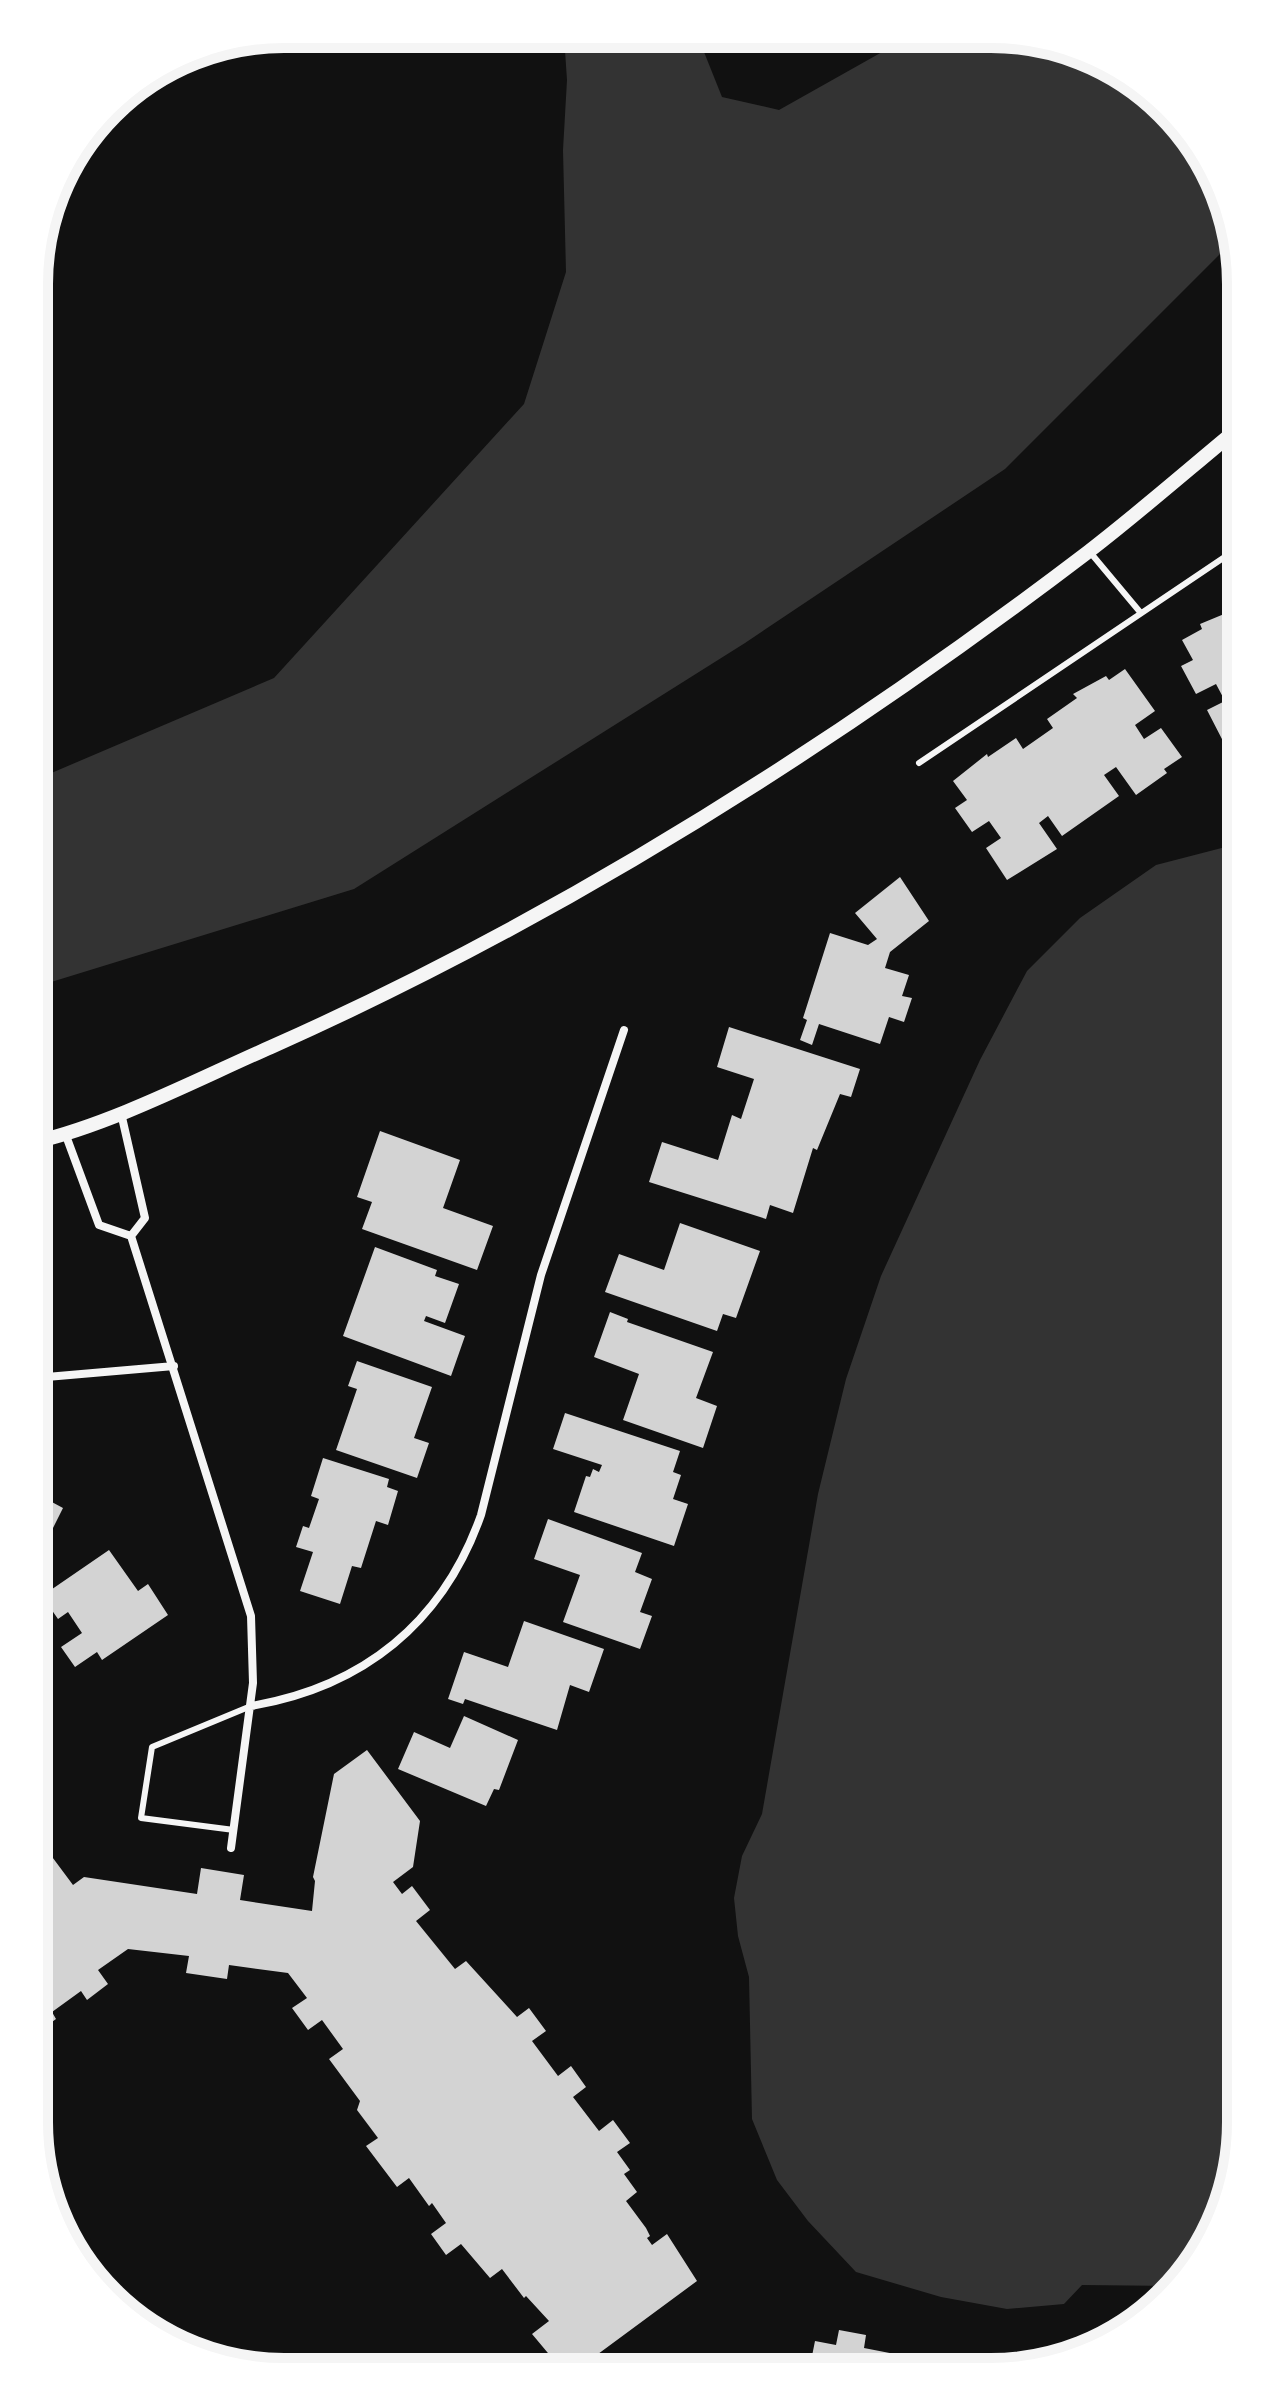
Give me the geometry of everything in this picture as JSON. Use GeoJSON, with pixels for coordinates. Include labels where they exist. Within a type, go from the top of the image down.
{"type":"FeatureCollection","features":[{"type":"Feature","properties":{"kind":"street"},"geometry":{"type":"LineString","coordinates":[[48,1138],[120,1111],[415,981],[715,810],[902,688],[1089,551],[1227,438]]}},
{"type":"Feature","properties":{"kind":"street"},"geometry":{"type":"LineString","coordinates":[[251,1706],[318,1690],[357,1671],[414,1626],[452,1578],[481,1515],[541,1275],[624,1030]]}},
{"type":"Feature","properties":{"kind":"street"},"geometry":{"type":"LineString","coordinates":[[120,1111],[145,1218],[131,1236]]}},
{"type":"Feature","properties":{"kind":"street"},"geometry":{"type":"LineString","coordinates":[[65,1133],[99,1225],[131,1236]]}},
{"type":"Feature","properties":{"kind":"street"},"geometry":{"type":"LineString","coordinates":[[131,1236],[247,1595],[254,1651],[251,1706],[231,1848]]}},
{"type":"Feature","properties":{"kind":"street"},"geometry":{"type":"LineString","coordinates":[[48,1377],[174,1366]]}},
{"type":"Feature","properties":{"kind":"lane"},"geometry":{"type":"LineString","coordinates":[[1089,551],[1140,612]]}},
{"type":"Feature","properties":{"kind":"lane"},"geometry":{"type":"LineString","coordinates":[[919,763],[1227,555]]}},
{"type":"Feature","properties":{"kind":"lane"},"geometry":{"type":"LineString","coordinates":[[234,1830],[141,1818],[152,1747],[251,1706]]}},
{"type":"Feature","properties":{"kind":"shaded area"},"geometry":{"type":"Polygon","coordinates":[[[565,48],[702,48],[722,97],[779,110],[889,48],[991,48],[1037,53],[1095,72],[1147,107],[1168,128],[1203,180],[1219,223],[1224,250],[1005,469],[745,643],[354,889],[48,983],[48,774],[274,678],[524,404],[566,272],[563,150],[567,80],[565,48]]]}},
{"type":"Feature","properties":{"kind":"shaded area"},"geometry":{"type":"Polygon","coordinates":[[[1227,847],[1226,2138],[1222,2168],[1203,2226],[1178,2266],[1160,2286],[1082,2285],[1064,2304],[1007,2309],[941,2297],[856,2272],[808,2221],[777,2180],[752,2119],[749,1977],[738,1936],[734,1898],[742,1856],[762,1814],[818,1494],[846,1379],[881,1276],[980,1060],[1027,971],[1080,918],[1156,865],[1227,847]]]}},
{"type":"Feature","properties":{"kind":"building"},"geometry":{"type":"Polygon","coordinates":[[[1227,613],[1227,742],[1224,743],[1207,710],[1225,701],[1216,684],[1196,694],[1181,666],[1193,660],[1182,640],[1202,629],[1200,624],[1227,613]]]}},
{"type":"Feature","properties":{"kind":"building"},"geometry":{"type":"Polygon","coordinates":[[[1125,669],[1155,711],[1135,725],[1144,739],[1161,728],[1182,757],[1164,769],[1167,773],[1136,795],[1116,767],[1104,775],[1119,796],[1062,836],[1048,816],[1039,823],[1057,849],[1007,880],[986,848],[1001,838],[989,821],[972,832],[955,808],[967,800],[953,781],[987,754],[988,757],[1016,738],[1023,749],[1053,728],[1047,719],[1077,698],[1073,694],[1106,676],[1109,680],[1125,669]]]}},
{"type":"Feature","properties":{"kind":"building"},"geometry":{"type":"Polygon","coordinates":[[[900,877],[929,921],[890,952],[885,968],[909,975],[902,996],[912,998],[904,1022],[889,1017],[880,1044],[819,1024],[812,1045],[800,1040],[807,1020],[803,1018],[830,933],[868,945],[877,939],[855,913],[900,877]]]}},
{"type":"Feature","properties":{"kind":"building"},"geometry":{"type":"Polygon","coordinates":[[[729,1027],[860,1069],[851,1097],[840,1094],[817,1150],[813,1148],[793,1213],[770,1205],[766,1219],[649,1182],[662,1142],[718,1160],[732,1115],[741,1119],[754,1079],[717,1067],[729,1027]]]}},
{"type":"Feature","properties":{"kind":"building"},"geometry":{"type":"Polygon","coordinates":[[[380,1131],[460,1160],[443,1208],[493,1226],[477,1270],[362,1229],[372,1202],[357,1197],[380,1131]]]}},
{"type":"Feature","properties":{"kind":"building"},"geometry":{"type":"Polygon","coordinates":[[[680,1223],[760,1251],[736,1318],[723,1314],[717,1331],[605,1292],[619,1254],[664,1270],[680,1223]]]}},
{"type":"Feature","properties":{"kind":"building"},"geometry":{"type":"Polygon","coordinates":[[[375,1247],[437,1270],[435,1276],[459,1284],[445,1323],[426,1316],[424,1321],[465,1336],[451,1376],[343,1336],[375,1247]]]}},
{"type":"Feature","properties":{"kind":"building"},"geometry":{"type":"Polygon","coordinates":[[[610,1312],[628,1319],[627,1322],[713,1352],[696,1398],[717,1406],[703,1448],[623,1420],[639,1374],[594,1357],[610,1312]]]}},
{"type":"Feature","properties":{"kind":"building"},"geometry":{"type":"Polygon","coordinates":[[[357,1361],[432,1387],[414,1438],[429,1443],[417,1478],[336,1450],[357,1389],[348,1386],[357,1361]]]}},
{"type":"Feature","properties":{"kind":"building"},"geometry":{"type":"Polygon","coordinates":[[[565,1413],[680,1451],[673,1472],[681,1475],[673,1499],[688,1504],[674,1546],[574,1512],[586,1476],[590,1477],[593,1469],[599,1472],[602,1465],[553,1449],[565,1413]]]}},
{"type":"Feature","properties":{"kind":"building"},"geometry":{"type":"Polygon","coordinates":[[[323,1458],[389,1479],[387,1487],[398,1491],[388,1525],[376,1521],[361,1568],[352,1566],[340,1604],[300,1591],[313,1552],[296,1547],[303,1526],[309,1528],[319,1499],[311,1496],[323,1458]]]}},
{"type":"Feature","properties":{"kind":"building"},"geometry":{"type":"Polygon","coordinates":[[[48,1500],[63,1508],[48,1538],[48,1500]]]}},
{"type":"Feature","properties":{"kind":"building"},"geometry":{"type":"Polygon","coordinates":[[[548,1519],[642,1553],[635,1572],[652,1579],[640,1612],[652,1616],[640,1649],[563,1622],[580,1575],[534,1559],[548,1519]]]}},
{"type":"Feature","properties":{"kind":"building"},"geometry":{"type":"Polygon","coordinates":[[[109,1550],[138,1591],[148,1584],[168,1615],[102,1660],[97,1652],[75,1667],[61,1647],[82,1633],[68,1612],[58,1619],[48,1605],[48,1592],[109,1550]]]}},
{"type":"Feature","properties":{"kind":"building"},"geometry":{"type":"Polygon","coordinates":[[[524,1621],[604,1649],[589,1692],[570,1685],[557,1730],[465,1699],[463,1704],[448,1699],[464,1652],[508,1667],[524,1621]]]}},
{"type":"Feature","properties":{"kind":"building"},"geometry":{"type":"Polygon","coordinates":[[[464,1716],[518,1740],[499,1790],[494,1789],[486,1806],[398,1769],[414,1732],[450,1748],[464,1716]]]}},
{"type":"Feature","properties":{"kind":"building"},"geometry":{"type":"Polygon","coordinates":[[[367,1750],[420,1821],[413,1867],[393,1882],[402,1894],[412,1886],[430,1910],[416,1921],[455,1969],[466,1961],[517,2017],[529,2008],[546,2031],[532,2041],[558,2076],[571,2066],[586,2087],[573,2097],[599,2131],[613,2120],[630,2143],[617,2152],[630,2170],[624,2174],[637,2192],[626,2201],[646,2228],[650,2236],[647,2238],[652,2245],[667,2234],[697,2281],[593,2358],[552,2358],[532,2334],[549,2321],[526,2296],[524,2298],[502,2269],[490,2278],[461,2244],[446,2255],[431,2234],[446,2223],[432,2203],[429,2206],[409,2178],[397,2187],[366,2146],[378,2138],[357,2110],[360,2101],[329,2059],[343,2049],[322,2020],[308,2030],[292,2008],[307,1998],[288,1973],[229,1965],[227,1979],[186,1973],[189,1956],[128,1949],[98,1970],[108,1984],[87,2000],[81,1991],[52,2012],[56,2019],[48,2025],[48,1851],[73,1885],[84,1877],[197,1894],[201,1868],[244,1875],[240,1900],[312,1911],[313,1877],[334,1774],[367,1750]]]}},
{"type":"Feature","properties":{"kind":"building"},"geometry":{"type":"Polygon","coordinates":[[[839,2330],[866,2335],[864,2348],[905,2356],[812,2358],[815,2341],[836,2345],[839,2330]]]}},
{"type":"Feature","properties":{"kind":"building"},"geometry":{"type":"Polygon","coordinates":[[[967,2354],[1005,2357],[967,2358],[967,2354]]]}}]}
